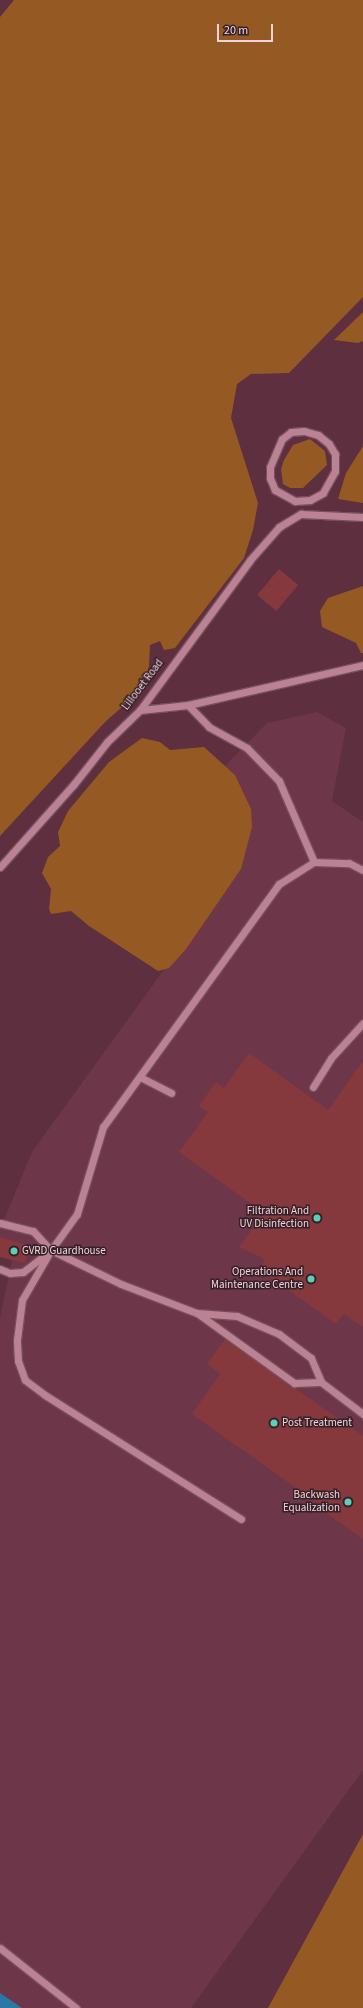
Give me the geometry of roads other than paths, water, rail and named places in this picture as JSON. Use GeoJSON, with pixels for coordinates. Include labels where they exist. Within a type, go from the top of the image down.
{"type":"FeatureCollection","features":[{"type":"Feature","properties":{"kind":"street"},"geometry":{"type":"LineString","coordinates":[[304,431],[318,435],[329,444],[336,462],[335,470],[323,493],[310,500],[299,501],[284,497],[275,490],[270,478],[270,467],[282,439],[291,432],[304,431]]}},
{"type":"Feature","properties":{"kind":"street"},"geometry":{"type":"LineString","coordinates":[[299,501],[300,514],[363,517]]}},
{"type":"Feature","properties":{"kind":"street","name":"Lillooet Road"},"geometry":{"type":"LineString","coordinates":[[0,867],[74,784],[107,742],[140,710],[250,560],[279,527],[300,514]]}},
{"type":"Feature","properties":{"kind":"street"},"geometry":{"type":"LineString","coordinates":[[140,710],[188,705],[363,665]]}},
{"type":"Feature","properties":{"kind":"street"},"geometry":{"type":"LineString","coordinates":[[188,705],[209,728],[247,748],[279,781],[314,862]]}},
{"type":"Feature","properties":{"kind":"street"},"geometry":{"type":"LineString","coordinates":[[241,1519],[45,1396],[25,1380],[18,1361],[17,1340],[22,1300],[51,1250],[77,1214],[104,1127],[279,884],[314,862],[349,863],[363,870]]}},
{"type":"Feature","properties":{"kind":"street"},"geometry":{"type":"LineString","coordinates":[[313,1087],[331,1058],[363,1023]]}},
{"type":"Feature","properties":{"kind":"street"},"geometry":{"type":"LineString","coordinates":[[140,1077],[171,1093]]}},
{"type":"Feature","properties":{"kind":"street"},"geometry":{"type":"LineString","coordinates":[[0,1223],[33,1231],[51,1250],[121,1284],[197,1313],[294,1383],[321,1382]]}},
{"type":"Feature","properties":{"kind":"street"},"geometry":{"type":"LineString","coordinates":[[0,1269],[10,1273],[23,1272],[51,1250]]}},
{"type":"Feature","properties":{"kind":"street"},"geometry":{"type":"LineString","coordinates":[[197,1313],[237,1316],[279,1334],[311,1358],[321,1382],[363,1414]]}},
{"type":"Feature","properties":{"kind":"street"},"geometry":{"type":"LineString","coordinates":[[0,1948],[76,2008]]}},
{"type":"Feature","properties":{"kind":"water"},"geometry":{"type":"Polygon","coordinates":[[[0,1993],[22,2008],[0,2008],[0,1993]]]}},
{"type":"Feature","properties":{"kind":"place","name":"Filtration And UV Disinfection"},"geometry":{"type":"Point","coordinates":[317,1218]}},
{"type":"Feature","properties":{"kind":"place","name":"GVRD Guardhouse"},"geometry":{"type":"Point","coordinates":[14,1251]}},
{"type":"Feature","properties":{"kind":"place","name":"Operations And Maintenance Centre"},"geometry":{"type":"Point","coordinates":[311,1279]}},
{"type":"Feature","properties":{"kind":"place","name":"Post Treatment"},"geometry":{"type":"Point","coordinates":[274,1423]}},
{"type":"Feature","properties":{"kind":"place","name":"Backwash Equalization"},"geometry":{"type":"Point","coordinates":[348,1502]}}]}
